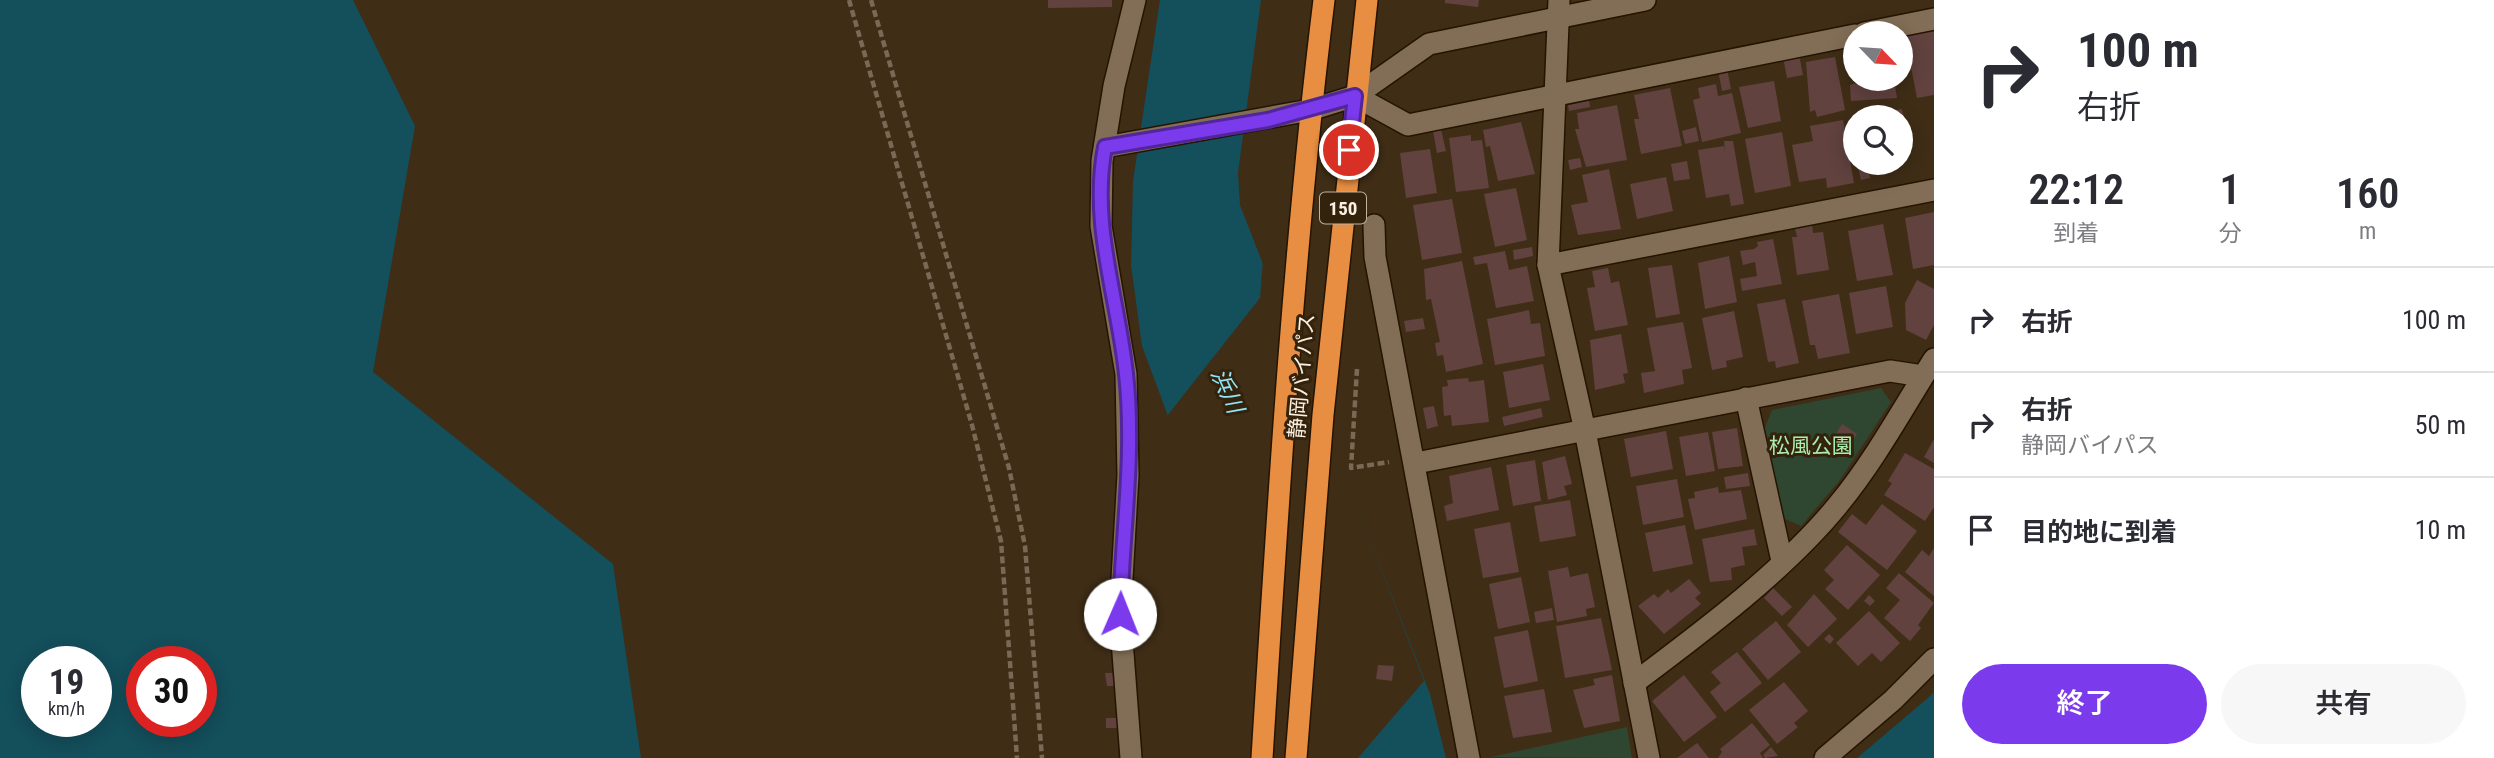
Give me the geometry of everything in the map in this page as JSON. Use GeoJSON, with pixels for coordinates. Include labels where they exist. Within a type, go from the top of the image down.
{"type":"FeatureCollection","features":[{"type":"Feature","properties":{"kind":"highway","name":"静岡バイパス"},"geometry":{"type":"LineString","coordinates":[[1262,758],[1310,110],[1324,0]]}},
{"type":"Feature","properties":{"kind":"highway","name":"静岡バイパス"},"geometry":{"type":"LineString","coordinates":[[1296,758],[1323,415],[1367,0]]}},
{"type":"Feature","properties":{"kind":"street"},"geometry":{"type":"LineString","coordinates":[[1131,758],[1120,614],[1128,417],[1126,374],[1101,226],[1114,145],[1114,86],[1135,0]]}},
{"type":"Feature","properties":{"kind":"street"},"geometry":{"type":"LineString","coordinates":[[1114,145],[1268,120],[1310,110],[1355,96],[1429,44],[1558,8],[1645,0]]}},
{"type":"Feature","properties":{"kind":"street"},"geometry":{"type":"LineString","coordinates":[[1558,8],[1548,265],[1585,431],[1648,758]]}},
{"type":"Feature","properties":{"kind":"street"},"geometry":{"type":"LineString","coordinates":[[1913,23],[1934,19]]}},
{"type":"Feature","properties":{"kind":"street"},"geometry":{"type":"LineString","coordinates":[[1355,96],[1408,125],[1843,37]]}},
{"type":"Feature","properties":{"kind":"street"},"geometry":{"type":"LineString","coordinates":[[1548,265],[1934,190]]}},
{"type":"Feature","properties":{"kind":"street"},"geometry":{"type":"LineString","coordinates":[[1374,225],[1375,257],[1469,758]]}},
{"type":"Feature","properties":{"kind":"street"},"geometry":{"type":"LineString","coordinates":[[1415,461],[1585,431],[1890,370],[1928,368]]}},
{"type":"Feature","properties":{"kind":"street"},"geometry":{"type":"LineString","coordinates":[[1634,683],[1718,619],[1810,536],[1838,505],[1871,460],[1928,368]]}},
{"type":"Feature","properties":{"kind":"street"},"geometry":{"type":"LineString","coordinates":[[1746,398],[1782,561]]}},
{"type":"Feature","properties":{"kind":"street"},"geometry":{"type":"LineString","coordinates":[[1825,758],[1893,700],[1934,659]]}},
{"type":"Feature","properties":{"kind":"path"},"geometry":{"type":"LineString","coordinates":[[849,0],[968,411],[1001,541],[1017,758]]}},
{"type":"Feature","properties":{"kind":"path"},"geometry":{"type":"LineString","coordinates":[[871,0],[1009,468],[1025,546],[1042,758]]}},
{"type":"Feature","properties":{"kind":"path"},"geometry":{"type":"LineString","coordinates":[[1351,468],[1415,461]]}},
{"type":"Feature","properties":{"kind":"green space","name":"松風公園"},"geometry":{"type":"Polygon","coordinates":[[[1881,388],[1891,402],[1840,480],[1801,526],[1783,518],[1764,430],[1772,410],[1881,388]]]}},
{"type":"Feature","properties":{"kind":"green space"},"geometry":{"type":"Polygon","coordinates":[[[1627,727],[1632,758],[1491,757],[1627,727]]]}},
{"type":"Feature","properties":{"kind":"water"},"geometry":{"type":"Polygon","coordinates":[[[0,0],[353,0],[415,126],[373,372],[613,564],[641,758],[0,758],[0,0]]]}},
{"type":"Feature","properties":{"kind":"water","name":"浜川"},"geometry":{"type":"Polygon","coordinates":[[[1160,0],[1261,0],[1238,173],[1240,205],[1430,694],[1446,758],[1295,758],[1142,346],[1131,265],[1133,181],[1160,0]]]}},
{"type":"Feature","properties":{"kind":"water"},"geometry":{"type":"Polygon","coordinates":[[[1934,692],[1934,758],[1857,758],[1928,698],[1934,692]]]}},
{"type":"Feature","properties":{"kind":"pier"},"geometry":{"type":"Polygon","coordinates":[[[1263,260],[1424,681],[1358,758],[1293,758],[1167,416],[1260,298],[1263,260]]]}},
{"type":"Feature","properties":{"kind":"building"},"geometry":{"type":"Polygon","coordinates":[[[1048,0],[1112,0],[1112,7],[1048,8],[1048,0]]]}},
{"type":"Feature","properties":{"kind":"building"},"geometry":{"type":"Polygon","coordinates":[[[1445,0],[1479,0],[1478,7],[1445,3],[1445,0]]]}},
{"type":"Feature","properties":{"kind":"building"},"geometry":{"type":"Polygon","coordinates":[[[1934,31],[1934,95],[1917,98],[1913,77],[1913,35],[1934,31]]]}},
{"type":"Feature","properties":{"kind":"building"},"geometry":{"type":"Polygon","coordinates":[[[1799,54],[1803,75],[1787,78],[1783,57],[1799,54]]]}},
{"type":"Feature","properties":{"kind":"building"},"geometry":{"type":"Polygon","coordinates":[[[1835,57],[1843,110],[1817,117],[1815,110],[1810,112],[1806,62],[1835,57]]]}},
{"type":"Feature","properties":{"kind":"building"},"geometry":{"type":"Polygon","coordinates":[[[1727,68],[1731,89],[1722,91],[1718,70],[1727,68]]]}},
{"type":"Feature","properties":{"kind":"building"},"geometry":{"type":"Polygon","coordinates":[[[1774,81],[1781,121],[1748,128],[1739,87],[1774,81]]]}},
{"type":"Feature","properties":{"kind":"building"},"geometry":{"type":"Polygon","coordinates":[[[1716,84],[1718,96],[1732,93],[1741,133],[1702,142],[1693,100],[1700,98],[1698,88],[1716,84]]]}},
{"type":"Feature","properties":{"kind":"building"},"geometry":{"type":"Polygon","coordinates":[[[1670,88],[1682,146],[1641,154],[1634,119],[1639,119],[1634,95],[1670,88]]]}},
{"type":"Feature","properties":{"kind":"building"},"geometry":{"type":"Polygon","coordinates":[[[1850,91],[1896,91],[1897,98],[1851,101],[1850,91]]]}},
{"type":"Feature","properties":{"kind":"building"},"geometry":{"type":"Polygon","coordinates":[[[1589,100],[1590,107],[1569,111],[1568,105],[1589,100]]]}},
{"type":"Feature","properties":{"kind":"building"},"geometry":{"type":"Polygon","coordinates":[[[1617,105],[1627,160],[1586,167],[1575,129],[1579,129],[1577,113],[1617,105]]]}},
{"type":"Feature","properties":{"kind":"building"},"geometry":{"type":"Polygon","coordinates":[[[1843,120],[1843,175],[1853,175],[1854,183],[1827,188],[1826,178],[1799,182],[1792,145],[1813,141],[1810,126],[1843,120]]]}},
{"type":"Feature","properties":{"kind":"building"},"geometry":{"type":"Polygon","coordinates":[[[1521,122],[1535,174],[1498,181],[1490,146],[1486,147],[1483,130],[1521,122]]]}},
{"type":"Feature","properties":{"kind":"building"},"geometry":{"type":"Polygon","coordinates":[[[1696,127],[1699,141],[1685,144],[1682,131],[1696,127]]]}},
{"type":"Feature","properties":{"kind":"building"},"geometry":{"type":"Polygon","coordinates":[[[1441,129],[1446,151],[1437,153],[1433,131],[1441,129]]]}},
{"type":"Feature","properties":{"kind":"building"},"geometry":{"type":"Polygon","coordinates":[[[1782,132],[1791,186],[1755,193],[1745,139],[1782,132]]]}},
{"type":"Feature","properties":{"kind":"building"},"geometry":{"type":"Polygon","coordinates":[[[1471,135],[1471,141],[1482,140],[1489,188],[1456,192],[1449,138],[1471,135]]]}},
{"type":"Feature","properties":{"kind":"building"},"geometry":{"type":"Polygon","coordinates":[[[1724,141],[1733,141],[1744,204],[1731,206],[1729,194],[1706,198],[1698,150],[1724,146],[1725,153],[1724,141]]]}},
{"type":"Feature","properties":{"kind":"building"},"geometry":{"type":"Polygon","coordinates":[[[1430,149],[1437,193],[1406,198],[1400,153],[1430,149]]]}},
{"type":"Feature","properties":{"kind":"building"},"geometry":{"type":"Polygon","coordinates":[[[1580,158],[1582,167],[1570,170],[1568,160],[1580,158]]]}},
{"type":"Feature","properties":{"kind":"building"},"geometry":{"type":"Polygon","coordinates":[[[1687,161],[1690,179],[1674,181],[1671,164],[1687,161]]]}},
{"type":"Feature","properties":{"kind":"building"},"geometry":{"type":"Polygon","coordinates":[[[1609,169],[1621,229],[1578,235],[1571,205],[1588,202],[1582,175],[1609,169]]]}},
{"type":"Feature","properties":{"kind":"building"},"geometry":{"type":"Polygon","coordinates":[[[1860,175],[1869,175],[1870,178],[1861,180],[1860,175]]]}},
{"type":"Feature","properties":{"kind":"building"},"geometry":{"type":"Polygon","coordinates":[[[1666,177],[1673,211],[1637,219],[1630,184],[1666,177]]]}},
{"type":"Feature","properties":{"kind":"building"},"geometry":{"type":"Polygon","coordinates":[[[1516,188],[1527,240],[1495,247],[1484,194],[1516,188]]]}},
{"type":"Feature","properties":{"kind":"building"},"geometry":{"type":"Polygon","coordinates":[[[1452,199],[1462,253],[1422,260],[1413,205],[1452,199]]]}},
{"type":"Feature","properties":{"kind":"building"},"geometry":{"type":"Polygon","coordinates":[[[1934,212],[1934,265],[1913,269],[1905,218],[1934,212]]]}},
{"type":"Feature","properties":{"kind":"building"},"geometry":{"type":"Polygon","coordinates":[[[1883,224],[1893,275],[1857,281],[1848,231],[1883,224]]]}},
{"type":"Feature","properties":{"kind":"building"},"geometry":{"type":"Polygon","coordinates":[[[1812,225],[1813,233],[1823,232],[1829,270],[1797,275],[1792,237],[1797,237],[1795,228],[1812,225]]]}},
{"type":"Feature","properties":{"kind":"building"},"geometry":{"type":"Polygon","coordinates":[[[1773,239],[1782,284],[1742,291],[1740,279],[1757,276],[1755,262],[1743,265],[1740,251],[1754,249],[1758,246],[1757,242],[1773,239]]]}},
{"type":"Feature","properties":{"kind":"building"},"geometry":{"type":"Polygon","coordinates":[[[1532,247],[1533,256],[1514,260],[1513,250],[1532,247]]]}},
{"type":"Feature","properties":{"kind":"building"},"geometry":{"type":"Polygon","coordinates":[[[1505,251],[1509,270],[1527,266],[1534,301],[1496,308],[1487,263],[1475,265],[1473,257],[1505,251]]]}},
{"type":"Feature","properties":{"kind":"building"},"geometry":{"type":"Polygon","coordinates":[[[1729,256],[1737,302],[1705,309],[1698,263],[1729,256]]]}},
{"type":"Feature","properties":{"kind":"building"},"geometry":{"type":"Polygon","coordinates":[[[1462,261],[1483,364],[1446,372],[1443,355],[1437,356],[1435,343],[1440,342],[1431,299],[1426,300],[1424,269],[1462,261]]]}},
{"type":"Feature","properties":{"kind":"building"},"geometry":{"type":"Polygon","coordinates":[[[1672,265],[1680,314],[1656,318],[1648,268],[1672,265]]]}},
{"type":"Feature","properties":{"kind":"building"},"geometry":{"type":"Polygon","coordinates":[[[1608,268],[1611,283],[1619,281],[1628,325],[1595,331],[1587,288],[1595,287],[1592,271],[1608,268]]]}},
{"type":"Feature","properties":{"kind":"building"},"geometry":{"type":"Polygon","coordinates":[[[1917,280],[1934,289],[1934,325],[1926,340],[1906,330],[1905,303],[1917,280]]]}},
{"type":"Feature","properties":{"kind":"building"},"geometry":{"type":"Polygon","coordinates":[[[1886,286],[1893,327],[1856,334],[1849,293],[1886,286]]]}},
{"type":"Feature","properties":{"kind":"building"},"geometry":{"type":"Polygon","coordinates":[[[1839,294],[1850,353],[1818,359],[1815,345],[1810,345],[1802,301],[1839,294]]]}},
{"type":"Feature","properties":{"kind":"building"},"geometry":{"type":"Polygon","coordinates":[[[1785,299],[1799,363],[1776,368],[1775,361],[1768,362],[1757,304],[1785,299]]]}},
{"type":"Feature","properties":{"kind":"building"},"geometry":{"type":"Polygon","coordinates":[[[1529,310],[1531,324],[1540,323],[1545,356],[1495,365],[1487,319],[1529,310]]]}},
{"type":"Feature","properties":{"kind":"building"},"geometry":{"type":"Polygon","coordinates":[[[1734,311],[1743,357],[1726,361],[1727,367],[1712,370],[1702,318],[1734,311]]]}},
{"type":"Feature","properties":{"kind":"building"},"geometry":{"type":"Polygon","coordinates":[[[1423,318],[1425,329],[1406,332],[1404,321],[1423,318]]]}},
{"type":"Feature","properties":{"kind":"building"},"geometry":{"type":"Polygon","coordinates":[[[1683,322],[1692,368],[1682,370],[1684,384],[1644,393],[1641,373],[1655,371],[1647,328],[1683,322]]]}},
{"type":"Feature","properties":{"kind":"building"},"geometry":{"type":"Polygon","coordinates":[[[1621,334],[1628,373],[1623,374],[1625,383],[1595,390],[1590,340],[1621,334]]]}},
{"type":"Feature","properties":{"kind":"building"},"geometry":{"type":"Polygon","coordinates":[[[1543,364],[1550,400],[1509,408],[1503,372],[1543,364]]]}},
{"type":"Feature","properties":{"kind":"building"},"geometry":{"type":"Polygon","coordinates":[[[1468,378],[1469,382],[1484,380],[1489,422],[1452,426],[1451,415],[1444,416],[1442,387],[1448,386],[1447,380],[1468,378]]]}},
{"type":"Feature","properties":{"kind":"building"},"geometry":{"type":"Polygon","coordinates":[[[1434,406],[1438,426],[1427,429],[1423,408],[1434,406]]]}},
{"type":"Feature","properties":{"kind":"building"},"geometry":{"type":"Polygon","coordinates":[[[1541,408],[1543,417],[1504,426],[1502,417],[1541,408]]]}},
{"type":"Feature","properties":{"kind":"building"},"geometry":{"type":"Polygon","coordinates":[[[1842,424],[1857,434],[1847,449],[1832,440],[1842,424]]]}},
{"type":"Feature","properties":{"kind":"building"},"geometry":{"type":"Polygon","coordinates":[[[1737,428],[1743,466],[1718,469],[1712,432],[1737,428]]]}},
{"type":"Feature","properties":{"kind":"building"},"geometry":{"type":"Polygon","coordinates":[[[1666,431],[1673,469],[1631,477],[1624,439],[1666,431]]]}},
{"type":"Feature","properties":{"kind":"building"},"geometry":{"type":"Polygon","coordinates":[[[1708,432],[1715,471],[1686,476],[1679,437],[1708,432]]]}},
{"type":"Feature","properties":{"kind":"building"},"geometry":{"type":"Polygon","coordinates":[[[1934,439],[1934,463],[1924,457],[1934,439]]]}},
{"type":"Feature","properties":{"kind":"building"},"geometry":{"type":"Polygon","coordinates":[[[1905,453],[1934,469],[1934,507],[1925,521],[1884,495],[1892,483],[1888,481],[1905,453]]]}},
{"type":"Feature","properties":{"kind":"building"},"geometry":{"type":"Polygon","coordinates":[[[1565,456],[1572,484],[1564,486],[1567,495],[1548,500],[1542,462],[1565,456]]]}},
{"type":"Feature","properties":{"kind":"building"},"geometry":{"type":"Polygon","coordinates":[[[1535,460],[1541,501],[1513,506],[1506,465],[1535,460]]]}},
{"type":"Feature","properties":{"kind":"building"},"geometry":{"type":"Polygon","coordinates":[[[1491,467],[1499,510],[1447,521],[1444,506],[1453,503],[1449,476],[1491,467]]]}},
{"type":"Feature","properties":{"kind":"building"},"geometry":{"type":"Polygon","coordinates":[[[1748,473],[1750,486],[1726,489],[1724,477],[1748,473]]]}},
{"type":"Feature","properties":{"kind":"building"},"geometry":{"type":"Polygon","coordinates":[[[1677,479],[1684,517],[1643,525],[1636,486],[1677,479]]]}},
{"type":"Feature","properties":{"kind":"building"},"geometry":{"type":"Polygon","coordinates":[[[1718,487],[1719,493],[1741,490],[1747,519],[1695,530],[1688,499],[1695,498],[1694,492],[1718,487]]]}},
{"type":"Feature","properties":{"kind":"building"},"geometry":{"type":"Polygon","coordinates":[[[1570,500],[1576,536],[1540,542],[1534,506],[1570,500]]]}},
{"type":"Feature","properties":{"kind":"building"},"geometry":{"type":"Polygon","coordinates":[[[1882,504],[1917,531],[1887,570],[1838,532],[1852,514],[1866,525],[1882,504]]]}},
{"type":"Feature","properties":{"kind":"building"},"geometry":{"type":"Polygon","coordinates":[[[1510,522],[1519,572],[1483,578],[1474,529],[1510,522]]]}},
{"type":"Feature","properties":{"kind":"building"},"geometry":{"type":"Polygon","coordinates":[[[1685,525],[1693,564],[1653,572],[1645,533],[1685,525]]]}},
{"type":"Feature","properties":{"kind":"building"},"geometry":{"type":"Polygon","coordinates":[[[1754,529],[1757,545],[1742,547],[1745,565],[1731,568],[1732,580],[1710,582],[1702,539],[1754,529]]]}},
{"type":"Feature","properties":{"kind":"building"},"geometry":{"type":"Polygon","coordinates":[[[1847,545],[1880,575],[1848,610],[1825,589],[1834,580],[1824,570],[1847,545]]]}},
{"type":"Feature","properties":{"kind":"building"},"geometry":{"type":"Polygon","coordinates":[[[1934,548],[1934,596],[1905,572],[1922,550],[1929,556],[1934,548]]]}},
{"type":"Feature","properties":{"kind":"building"},"geometry":{"type":"Polygon","coordinates":[[[1568,567],[1570,577],[1588,573],[1595,607],[1586,609],[1587,616],[1557,622],[1548,571],[1568,567]]]}},
{"type":"Feature","properties":{"kind":"building"},"geometry":{"type":"Polygon","coordinates":[[[1899,573],[1934,603],[1918,625],[1921,628],[1910,641],[1884,618],[1900,600],[1886,588],[1899,573]]]}},
{"type":"Feature","properties":{"kind":"building"},"geometry":{"type":"Polygon","coordinates":[[[1521,577],[1530,622],[1498,629],[1489,584],[1521,577]]]}},
{"type":"Feature","properties":{"kind":"building"},"geometry":{"type":"Polygon","coordinates":[[[1689,579],[1701,593],[1695,598],[1701,604],[1664,634],[1638,606],[1654,594],[1658,598],[1668,589],[1671,593],[1689,579]]]}},
{"type":"Feature","properties":{"kind":"building"},"geometry":{"type":"Polygon","coordinates":[[[1773,588],[1792,607],[1782,616],[1764,598],[1773,588]]]}},
{"type":"Feature","properties":{"kind":"building"},"geometry":{"type":"Polygon","coordinates":[[[1814,594],[1837,619],[1808,647],[1787,625],[1814,594]]]}},
{"type":"Feature","properties":{"kind":"building"},"geometry":{"type":"Polygon","coordinates":[[[1869,595],[1875,601],[1870,606],[1864,601],[1869,595]]]}},
{"type":"Feature","properties":{"kind":"building"},"geometry":{"type":"Polygon","coordinates":[[[1552,608],[1554,620],[1536,623],[1534,612],[1552,608]]]}},
{"type":"Feature","properties":{"kind":"building"},"geometry":{"type":"Polygon","coordinates":[[[1869,611],[1900,643],[1881,662],[1872,653],[1858,666],[1836,643],[1869,611]]]}},
{"type":"Feature","properties":{"kind":"building"},"geometry":{"type":"Polygon","coordinates":[[[1601,618],[1612,670],[1565,678],[1556,626],[1601,618]]]}},
{"type":"Feature","properties":{"kind":"building"},"geometry":{"type":"Polygon","coordinates":[[[1776,621],[1801,652],[1768,680],[1742,649],[1776,621]]]}},
{"type":"Feature","properties":{"kind":"building"},"geometry":{"type":"Polygon","coordinates":[[[1528,630],[1538,681],[1504,688],[1494,637],[1528,630]]]}},
{"type":"Feature","properties":{"kind":"building"},"geometry":{"type":"Polygon","coordinates":[[[1829,634],[1834,639],[1830,644],[1824,639],[1829,634]]]}},
{"type":"Feature","properties":{"kind":"building"},"geometry":{"type":"Polygon","coordinates":[[[1737,652],[1762,683],[1725,712],[1710,692],[1721,683],[1711,672],[1737,652]]]}},
{"type":"Feature","properties":{"kind":"building"},"geometry":{"type":"Polygon","coordinates":[[[1378,665],[1394,666],[1392,681],[1376,679],[1378,665]]]}},
{"type":"Feature","properties":{"kind":"building"},"geometry":{"type":"Polygon","coordinates":[[[1105,673],[1115,673],[1116,686],[1107,686],[1105,673]]]}},
{"type":"Feature","properties":{"kind":"building"},"geometry":{"type":"Polygon","coordinates":[[[1612,675],[1620,721],[1584,728],[1573,690],[1595,685],[1593,679],[1612,675]]]}},
{"type":"Feature","properties":{"kind":"building"},"geometry":{"type":"Polygon","coordinates":[[[1684,675],[1717,717],[1684,742],[1652,701],[1684,675]]]}},
{"type":"Feature","properties":{"kind":"building"},"geometry":{"type":"Polygon","coordinates":[[[1784,682],[1808,711],[1794,723],[1798,727],[1777,744],[1749,710],[1784,682]]]}},
{"type":"Feature","properties":{"kind":"building"},"geometry":{"type":"Polygon","coordinates":[[[1544,689],[1552,732],[1513,738],[1504,696],[1544,689]]]}},
{"type":"Feature","properties":{"kind":"building"},"geometry":{"type":"Polygon","coordinates":[[[1106,718],[1118,718],[1119,728],[1106,728],[1106,718]]]}},
{"type":"Feature","properties":{"kind":"building"},"geometry":{"type":"Polygon","coordinates":[[[1752,723],[1770,745],[1760,753],[1763,758],[1718,758],[1722,752],[1720,749],[1752,723]]]}},
{"type":"Feature","properties":{"kind":"building"},"geometry":{"type":"Polygon","coordinates":[[[1697,743],[1709,758],[1677,758],[1697,743]]]}},
{"type":"Feature","properties":{"kind":"building"},"geometry":{"type":"Polygon","coordinates":[[[1771,747],[1778,756],[1765,758],[1763,755],[1771,747]]]}},
{"type":"Feature","properties":{"kind":"route"},"geometry":{"type":"LineString","coordinates":[[1120,614],[1128,475],[1128,417],[1126,374],[1101,226],[1102,161],[1105,147],[1268,120],[1355,96],[1349,150]]}}]}
